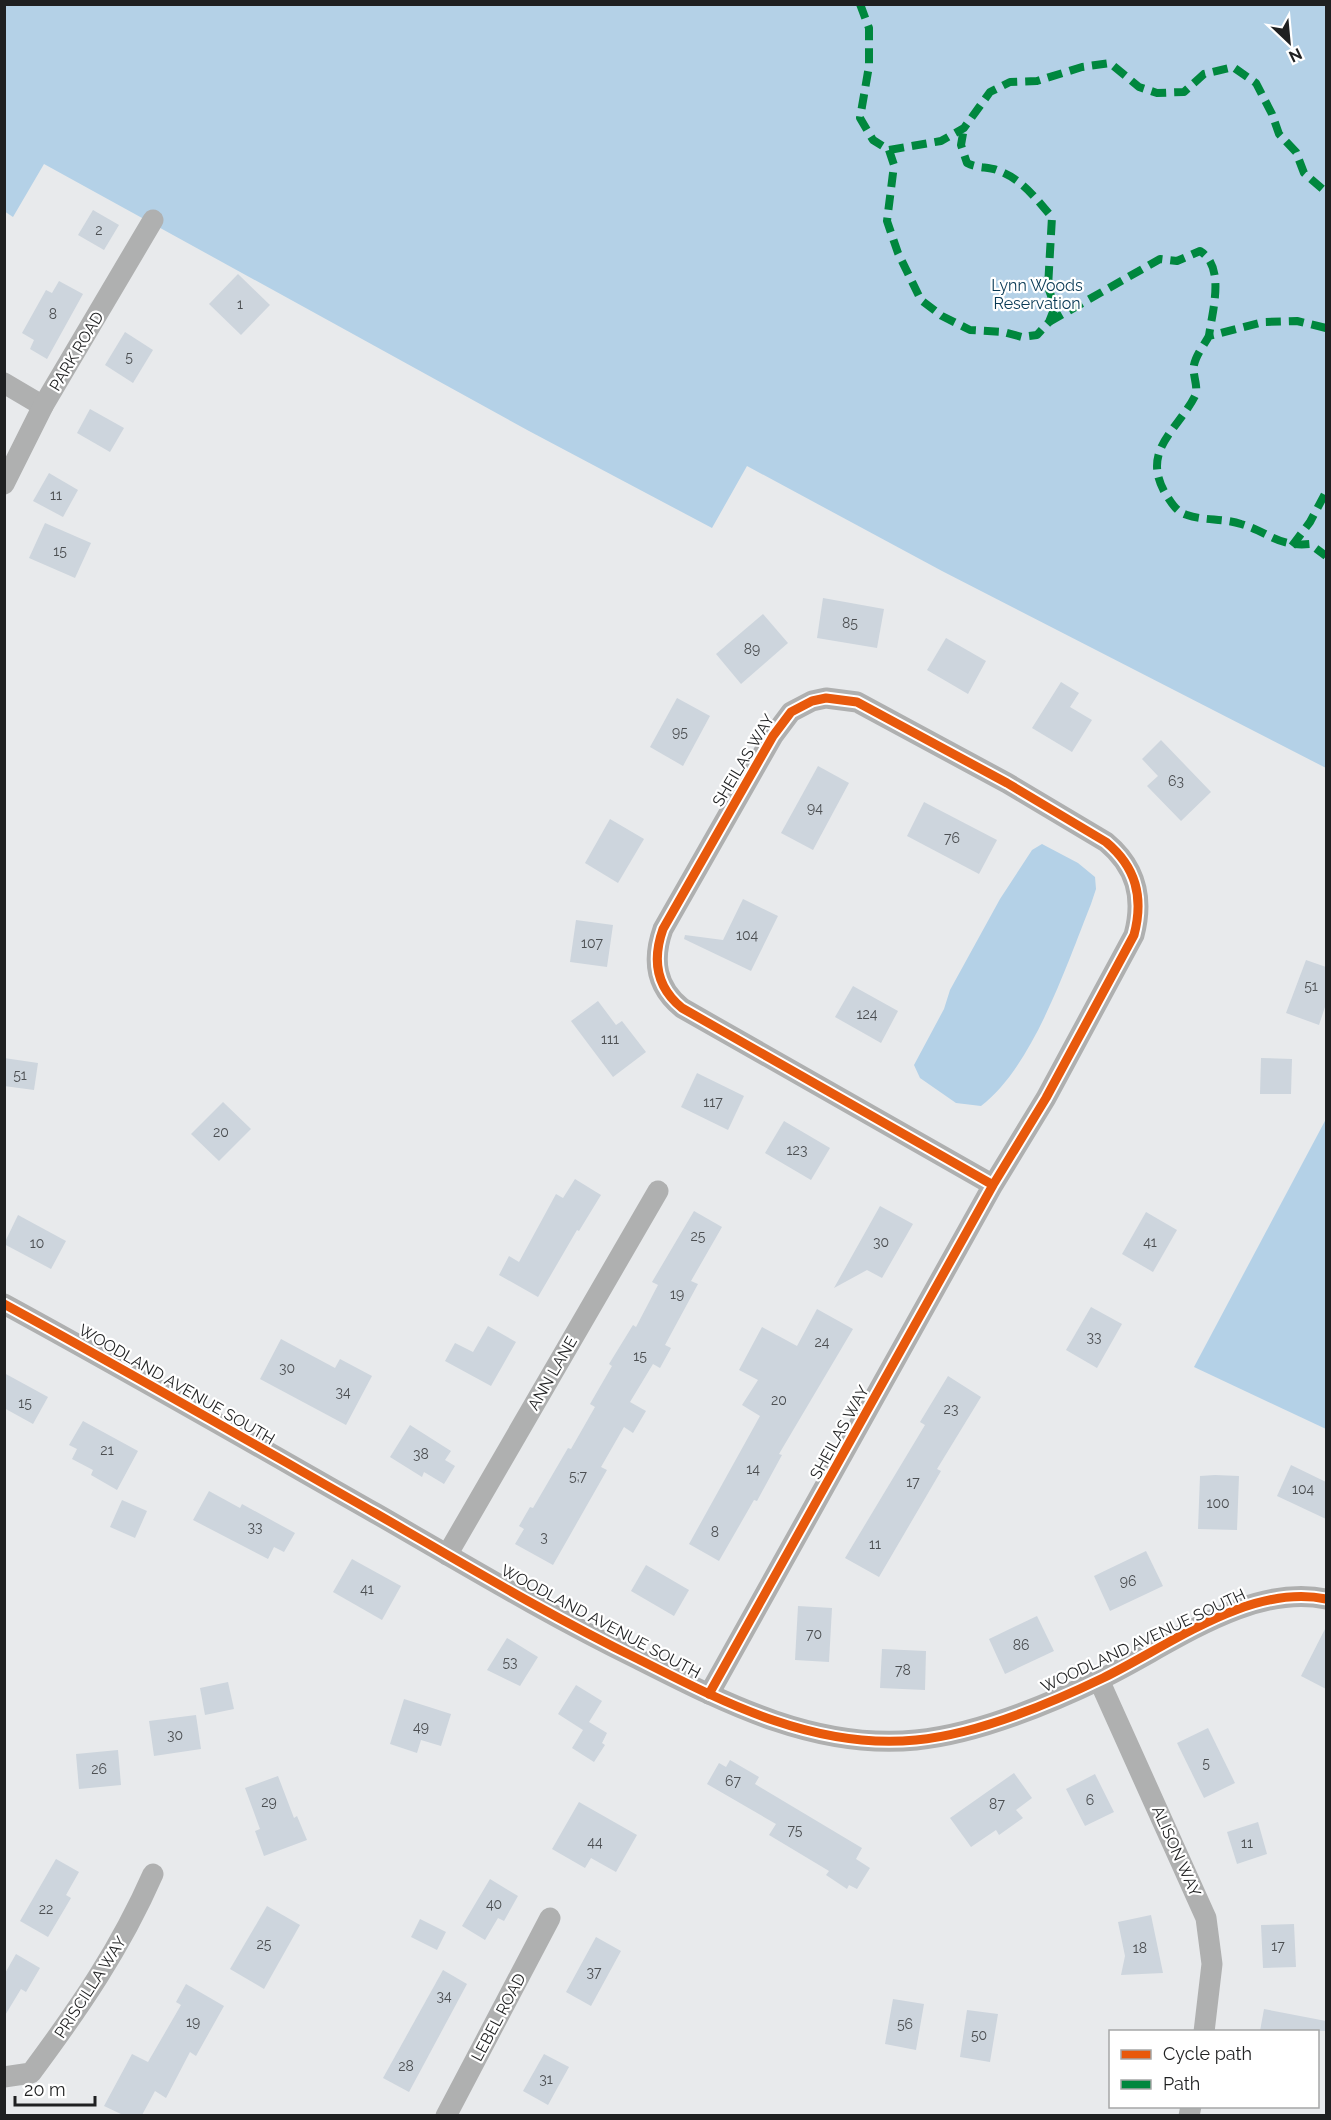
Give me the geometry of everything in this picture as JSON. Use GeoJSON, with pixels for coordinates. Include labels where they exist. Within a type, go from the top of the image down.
{"type":"FeatureCollection","features":[{"type":"Feature","properties":{"kind":"street","name":"PARK ROAD"},"geometry":{"type":"LineString","coordinates":[[4,484],[43,406],[153,220]]}},
{"type":"Feature","properties":{"kind":"street"},"geometry":{"type":"LineString","coordinates":[[4,383],[43,406]]}},
{"type":"Feature","properties":{"kind":"street","name":"SHEILAS WAY"},"geometry":{"type":"LineString","coordinates":[[709,1694],[993,1185],[1046,1098],[1134,934],[1140,904],[1134,878],[1127,864],[1106,842],[1007,783],[857,702],[826,698],[812,701],[791,712],[773,736],[663,929],[656,958],[662,984],[673,1001],[682,1008],[993,1185]]}},
{"type":"Feature","properties":{"kind":"street","name":"ANN LANE"},"geometry":{"type":"LineString","coordinates":[[447,1555],[658,1191]]}},
{"type":"Feature","properties":{"kind":"street","name":"WOODLAND AVENUE SOUTH"},"geometry":{"type":"LineString","coordinates":[[4,1304],[573,1626],[709,1694],[758,1716],[802,1730],[894,1741],[918,1740],[985,1726],[1100,1680],[1245,1607],[1283,1597],[1326,1599]]}},
{"type":"Feature","properties":{"kind":"street","name":"ALISON WAY"},"geometry":{"type":"LineString","coordinates":[[1100,1680],[1206,1918],[1212,1964],[1204,2030]]}},
{"type":"Feature","properties":{"kind":"street","name":"PRISCILLA WAY"},"geometry":{"type":"LineString","coordinates":[[4,2077],[31,2073],[80,2007],[130,1926],[153,1874]]}},
{"type":"Feature","properties":{"kind":"street","name":"LEBEL ROAD"},"geometry":{"type":"LineString","coordinates":[[446,2115],[550,1918]]}},
{"type":"Feature","properties":{"kind":"green space","name":"Lynn Woods Reservation"},"geometry":{"type":"Polygon","coordinates":[[[4,5],[1326,5],[1326,768],[942,571],[747,466],[712,528],[529,431],[44,164],[13,217],[4,211],[4,5]]]}},
{"type":"Feature","properties":{"kind":"green space"},"geometry":{"type":"Polygon","coordinates":[[[1042,844],[1078,863],[1095,877],[1096,889],[1059,984],[1032,1041],[1017,1066],[1000,1089],[981,1106],[956,1103],[920,1078],[914,1065],[944,1009],[950,990],[1000,899],[1032,850],[1042,844]]]}},
{"type":"Feature","properties":{"kind":"green space"},"geometry":{"type":"Polygon","coordinates":[[[1326,1119],[1326,1429],[1194,1367],[1326,1119]]]}},
{"type":"Feature","properties":{"kind":"building"},"geometry":{"type":"Polygon","coordinates":[[[93,210],[119,225],[104,250],[78,235],[93,210]]]}},
{"type":"Feature","properties":{"kind":"building"},"geometry":{"type":"Polygon","coordinates":[[[238,274],[270,305],[241,335],[209,304],[238,274]]]}},
{"type":"Feature","properties":{"kind":"building"},"geometry":{"type":"Polygon","coordinates":[[[59,281],[83,294],[47,359],[30,349],[34,340],[22,333],[46,290],[52,293],[59,281]]]}},
{"type":"Feature","properties":{"kind":"building"},"geometry":{"type":"Polygon","coordinates":[[[125,332],[153,350],[133,383],[105,365],[125,332]]]}},
{"type":"Feature","properties":{"kind":"building"},"geometry":{"type":"Polygon","coordinates":[[[90,409],[124,428],[110,452],[77,433],[90,409]]]}},
{"type":"Feature","properties":{"kind":"building"},"geometry":{"type":"Polygon","coordinates":[[[49,473],[78,490],[63,517],[33,501],[49,473]]]}},
{"type":"Feature","properties":{"kind":"building"},"geometry":{"type":"Polygon","coordinates":[[[45,523],[91,543],[75,578],[29,558],[45,523]]]}},
{"type":"Feature","properties":{"kind":"building"},"geometry":{"type":"Polygon","coordinates":[[[823,598],[884,609],[877,648],[817,638],[823,598]]]}},
{"type":"Feature","properties":{"kind":"building"},"geometry":{"type":"Polygon","coordinates":[[[763,614],[788,643],[741,684],[716,654],[763,614]]]}},
{"type":"Feature","properties":{"kind":"building"},"geometry":{"type":"Polygon","coordinates":[[[946,638],[986,661],[968,694],[927,670],[946,638]]]}},
{"type":"Feature","properties":{"kind":"building"},"geometry":{"type":"Polygon","coordinates":[[[1061,682],[1079,693],[1070,707],[1092,720],[1072,752],[1032,728],[1061,682]]]}},
{"type":"Feature","properties":{"kind":"building"},"geometry":{"type":"Polygon","coordinates":[[[677,698],[710,716],[683,766],[650,747],[677,698]]]}},
{"type":"Feature","properties":{"kind":"building"},"geometry":{"type":"Polygon","coordinates":[[[1161,740],[1211,792],[1181,821],[1147,786],[1158,776],[1142,759],[1161,740]]]}},
{"type":"Feature","properties":{"kind":"building"},"geometry":{"type":"Polygon","coordinates":[[[818,766],[849,783],[813,850],[781,833],[818,766]]]}},
{"type":"Feature","properties":{"kind":"building"},"geometry":{"type":"Polygon","coordinates":[[[924,802],[997,840],[979,874],[907,836],[924,802]]]}},
{"type":"Feature","properties":{"kind":"building"},"geometry":{"type":"Polygon","coordinates":[[[610,819],[644,839],[618,883],[585,863],[610,819]]]}},
{"type":"Feature","properties":{"kind":"building"},"geometry":{"type":"Polygon","coordinates":[[[743,899],[778,916],[751,971],[684,939],[685,935],[723,940],[743,899]]]}},
{"type":"Feature","properties":{"kind":"building"},"geometry":{"type":"Polygon","coordinates":[[[576,920],[613,925],[607,967],[570,962],[576,920]]]}},
{"type":"Feature","properties":{"kind":"building"},"geometry":{"type":"Polygon","coordinates":[[[1306,960],[1326,967],[1326,1004],[1319,1025],[1286,1013],[1306,960]]]}},
{"type":"Feature","properties":{"kind":"building"},"geometry":{"type":"Polygon","coordinates":[[[853,986],[898,1011],[881,1043],[835,1017],[853,986]]]}},
{"type":"Feature","properties":{"kind":"building"},"geometry":{"type":"Polygon","coordinates":[[[598,1001],[616,1025],[622,1021],[646,1052],[613,1077],[571,1021],[598,1001]]]}},
{"type":"Feature","properties":{"kind":"building"},"geometry":{"type":"Polygon","coordinates":[[[4,1058],[38,1063],[34,1090],[4,1086],[4,1058]]]}},
{"type":"Feature","properties":{"kind":"building"},"geometry":{"type":"Polygon","coordinates":[[[1261,1058],[1292,1059],[1291,1094],[1260,1094],[1261,1058]]]}},
{"type":"Feature","properties":{"kind":"building"},"geometry":{"type":"Polygon","coordinates":[[[697,1073],[744,1096],[728,1130],[681,1107],[697,1073]]]}},
{"type":"Feature","properties":{"kind":"building"},"geometry":{"type":"Polygon","coordinates":[[[223,1102],[251,1129],[219,1161],[191,1134],[223,1102]]]}},
{"type":"Feature","properties":{"kind":"building"},"geometry":{"type":"Polygon","coordinates":[[[784,1121],[830,1148],[811,1180],[765,1153],[784,1121]]]}},
{"type":"Feature","properties":{"kind":"building"},"geometry":{"type":"Polygon","coordinates":[[[575,1179],[601,1195],[579,1231],[577,1230],[538,1297],[499,1275],[509,1256],[519,1262],[556,1194],[563,1198],[575,1179]]]}},
{"type":"Feature","properties":{"kind":"building"},"geometry":{"type":"Polygon","coordinates":[[[880,1206],[913,1224],[882,1278],[867,1270],[834,1288],[880,1206]]]}},
{"type":"Feature","properties":{"kind":"building"},"geometry":{"type":"Polygon","coordinates":[[[694,1211],[722,1227],[691,1281],[698,1284],[665,1345],[671,1348],[660,1368],[653,1364],[630,1402],[646,1411],[633,1433],[624,1427],[601,1467],[607,1470],[553,1565],[515,1544],[524,1529],[519,1526],[530,1507],[533,1508],[568,1448],[571,1449],[595,1407],[590,1404],[612,1366],[609,1364],[633,1325],[636,1327],[658,1285],[652,1282],[694,1211]]]}},
{"type":"Feature","properties":{"kind":"building"},"geometry":{"type":"Polygon","coordinates":[[[1146,1212],[1177,1230],[1153,1272],[1122,1254],[1146,1212]]]}},
{"type":"Feature","properties":{"kind":"building"},"geometry":{"type":"Polygon","coordinates":[[[18,1215],[66,1241],[51,1269],[4,1244],[18,1215]]]}},
{"type":"Feature","properties":{"kind":"building"},"geometry":{"type":"Polygon","coordinates":[[[1091,1307],[1122,1324],[1097,1368],[1066,1350],[1091,1307]]]}},
{"type":"Feature","properties":{"kind":"building"},"geometry":{"type":"Polygon","coordinates":[[[817,1309],[853,1329],[779,1454],[782,1455],[757,1501],[754,1500],[719,1561],[689,1544],[760,1416],[742,1405],[758,1380],[739,1370],[762,1327],[797,1346],[817,1309]]]}},
{"type":"Feature","properties":{"kind":"building"},"geometry":{"type":"Polygon","coordinates":[[[488,1326],[516,1342],[491,1386],[445,1361],[455,1343],[473,1352],[488,1326]]]}},
{"type":"Feature","properties":{"kind":"building"},"geometry":{"type":"Polygon","coordinates":[[[281,1339],[335,1368],[340,1359],[372,1376],[346,1425],[260,1379],[281,1339]]]}},
{"type":"Feature","properties":{"kind":"building"},"geometry":{"type":"Polygon","coordinates":[[[4,1373],[48,1397],[33,1424],[4,1408],[4,1373]]]}},
{"type":"Feature","properties":{"kind":"building"},"geometry":{"type":"Polygon","coordinates":[[[948,1376],[981,1397],[937,1469],[941,1471],[879,1577],[845,1558],[925,1425],[920,1422],[948,1376]]]}},
{"type":"Feature","properties":{"kind":"building"},"geometry":{"type":"Polygon","coordinates":[[[83,1421],[138,1451],[117,1490],[91,1475],[93,1470],[72,1459],[77,1449],[69,1445],[83,1421]]]}},
{"type":"Feature","properties":{"kind":"building"},"geometry":{"type":"Polygon","coordinates":[[[410,1425],[451,1451],[445,1460],[455,1466],[444,1484],[424,1472],[422,1477],[390,1457],[410,1425]]]}},
{"type":"Feature","properties":{"kind":"building"},"geometry":{"type":"Polygon","coordinates":[[[1291,1465],[1326,1482],[1326,1519],[1277,1496],[1291,1465]]]}},
{"type":"Feature","properties":{"kind":"building"},"geometry":{"type":"Polygon","coordinates":[[[1200,1476],[1239,1476],[1237,1530],[1198,1529],[1200,1476]]]}},
{"type":"Feature","properties":{"kind":"building"},"geometry":{"type":"Polygon","coordinates":[[[209,1491],[240,1508],[242,1504],[295,1533],[284,1552],[274,1547],[268,1559],[193,1520],[209,1491]]]}},
{"type":"Feature","properties":{"kind":"building"},"geometry":{"type":"Polygon","coordinates":[[[122,1500],[147,1511],[135,1538],[110,1527],[122,1500]]]}},
{"type":"Feature","properties":{"kind":"building"},"geometry":{"type":"Polygon","coordinates":[[[1146,1551],[1163,1586],[1110,1611],[1094,1576],[1146,1551]]]}},
{"type":"Feature","properties":{"kind":"building"},"geometry":{"type":"Polygon","coordinates":[[[352,1559],[401,1586],[382,1620],[333,1592],[352,1559]]]}},
{"type":"Feature","properties":{"kind":"building"},"geometry":{"type":"Polygon","coordinates":[[[646,1565],[689,1590],[674,1616],[631,1591],[646,1565]]]}},
{"type":"Feature","properties":{"kind":"building"},"geometry":{"type":"Polygon","coordinates":[[[798,1606],[832,1608],[829,1662],[795,1660],[798,1606]]]}},
{"type":"Feature","properties":{"kind":"building"},"geometry":{"type":"Polygon","coordinates":[[[1037,1616],[1054,1651],[1005,1674],[989,1639],[1037,1616]]]}},
{"type":"Feature","properties":{"kind":"building"},"geometry":{"type":"Polygon","coordinates":[[[1326,1627],[1326,1689],[1301,1676],[1326,1627]]]}},
{"type":"Feature","properties":{"kind":"building"},"geometry":{"type":"Polygon","coordinates":[[[507,1638],[538,1657],[520,1686],[487,1670],[507,1638]]]}},
{"type":"Feature","properties":{"kind":"building"},"geometry":{"type":"Polygon","coordinates":[[[882,1649],[926,1651],[925,1690],[880,1688],[882,1649]]]}},
{"type":"Feature","properties":{"kind":"building"},"geometry":{"type":"Polygon","coordinates":[[[228,1682],[234,1709],[205,1715],[200,1688],[228,1682]]]}},
{"type":"Feature","properties":{"kind":"building"},"geometry":{"type":"Polygon","coordinates":[[[576,1685],[602,1701],[589,1722],[607,1733],[602,1743],[605,1745],[594,1762],[572,1748],[583,1730],[558,1714],[576,1685]]]}},
{"type":"Feature","properties":{"kind":"building"},"geometry":{"type":"Polygon","coordinates":[[[404,1699],[451,1714],[441,1746],[421,1740],[417,1753],[390,1744],[404,1699]]]}},
{"type":"Feature","properties":{"kind":"building"},"geometry":{"type":"Polygon","coordinates":[[[196,1715],[201,1749],[154,1756],[149,1721],[196,1715]]]}},
{"type":"Feature","properties":{"kind":"building"},"geometry":{"type":"Polygon","coordinates":[[[1208,1728],[1235,1783],[1204,1798],[1177,1743],[1208,1728]]]}},
{"type":"Feature","properties":{"kind":"building"},"geometry":{"type":"Polygon","coordinates":[[[118,1750],[121,1785],[79,1789],[76,1754],[118,1750]]]}},
{"type":"Feature","properties":{"kind":"building"},"geometry":{"type":"Polygon","coordinates":[[[730,1760],[759,1777],[755,1784],[862,1848],[856,1859],[870,1868],[857,1889],[849,1885],[847,1889],[826,1875],[829,1871],[769,1835],[776,1824],[707,1784],[719,1763],[726,1767],[730,1760]]]}},
{"type":"Feature","properties":{"kind":"building"},"geometry":{"type":"Polygon","coordinates":[[[1014,1773],[1032,1798],[1016,1810],[1023,1818],[999,1835],[996,1830],[971,1847],[950,1818],[1014,1773]]]}},
{"type":"Feature","properties":{"kind":"building"},"geometry":{"type":"Polygon","coordinates":[[[1095,1774],[1114,1812],[1085,1826],[1066,1789],[1095,1774]]]}},
{"type":"Feature","properties":{"kind":"building"},"geometry":{"type":"Polygon","coordinates":[[[278,1776],[294,1818],[297,1816],[307,1840],[264,1856],[255,1831],[260,1829],[245,1788],[278,1776]]]}},
{"type":"Feature","properties":{"kind":"building"},"geometry":{"type":"Polygon","coordinates":[[[579,1802],[637,1835],[616,1872],[591,1858],[585,1868],[552,1849],[579,1802]]]}},
{"type":"Feature","properties":{"kind":"building"},"geometry":{"type":"Polygon","coordinates":[[[1258,1822],[1267,1854],[1237,1864],[1227,1832],[1258,1822]]]}},
{"type":"Feature","properties":{"kind":"building"},"geometry":{"type":"Polygon","coordinates":[[[56,1859],[79,1872],[66,1895],[71,1898],[48,1937],[20,1921],[56,1859]]]}},
{"type":"Feature","properties":{"kind":"building"},"geometry":{"type":"Polygon","coordinates":[[[490,1879],[518,1896],[504,1921],[498,1918],[485,1940],[462,1926],[490,1879]]]}},
{"type":"Feature","properties":{"kind":"building"},"geometry":{"type":"Polygon","coordinates":[[[267,1906],[300,1925],[264,1989],[230,1969],[267,1906]]]}},
{"type":"Feature","properties":{"kind":"building"},"geometry":{"type":"Polygon","coordinates":[[[1151,1915],[1163,1973],[1121,1975],[1125,1956],[1118,1922],[1151,1915]]]}},
{"type":"Feature","properties":{"kind":"building"},"geometry":{"type":"Polygon","coordinates":[[[420,1919],[446,1932],[437,1950],[411,1937],[420,1919]]]}},
{"type":"Feature","properties":{"kind":"building"},"geometry":{"type":"Polygon","coordinates":[[[1294,1924],[1296,1967],[1263,1968],[1261,1925],[1294,1924]]]}},
{"type":"Feature","properties":{"kind":"building"},"geometry":{"type":"Polygon","coordinates":[[[596,1937],[621,1951],[591,2006],[566,1992],[596,1937]]]}},
{"type":"Feature","properties":{"kind":"building"},"geometry":{"type":"Polygon","coordinates":[[[16,1954],[40,1968],[26,1992],[21,1989],[4,2017],[4,1975],[16,1954]]]}},
{"type":"Feature","properties":{"kind":"building"},"geometry":{"type":"Polygon","coordinates":[[[443,1970],[467,1984],[409,2092],[383,2078],[443,1970]]]}},
{"type":"Feature","properties":{"kind":"building"},"geometry":{"type":"Polygon","coordinates":[[[186,1984],[224,2006],[196,2056],[190,2052],[166,2098],[155,2091],[142,2115],[123,2115],[104,2106],[132,2054],[148,2062],[181,2005],[176,2002],[186,1984]]]}},
{"type":"Feature","properties":{"kind":"building"},"geometry":{"type":"Polygon","coordinates":[[[893,1999],[924,2004],[916,2050],[885,2044],[893,1999]]]}},
{"type":"Feature","properties":{"kind":"building"},"geometry":{"type":"Polygon","coordinates":[[[1264,2009],[1326,2021],[1326,2031],[1260,2030],[1264,2009]]]}},
{"type":"Feature","properties":{"kind":"building"},"geometry":{"type":"Polygon","coordinates":[[[967,2010],[998,2014],[990,2062],[960,2057],[967,2010]]]}},
{"type":"Feature","properties":{"kind":"building"},"geometry":{"type":"Polygon","coordinates":[[[544,2054],[569,2067],[548,2105],[523,2091],[544,2054]]]}},
{"type":"Feature","properties":{"kind":"marked path"},"geometry":{"type":"LineString","coordinates":[[860,4],[869,28],[869,66],[860,118],[873,140],[889,150],[941,141],[964,128],[990,92],[1010,82],[1037,81],[1082,67],[1110,63],[1139,87],[1157,93],[1184,92],[1204,74],[1233,67],[1256,83],[1272,114],[1279,134],[1296,152],[1304,173],[1326,192]]}},
{"type":"Feature","properties":{"kind":"marked path"},"geometry":{"type":"LineString","coordinates":[[889,150],[894,165],[887,221],[898,253],[921,300],[942,316],[970,330],[1003,332],[1022,337],[1037,335],[1049,322],[1055,307],[1048,287],[1052,217],[1015,179],[995,169],[967,163],[961,145],[964,128]]}},
{"type":"Feature","properties":{"kind":"marked path"},"geometry":{"type":"LineString","coordinates":[[1049,322],[1160,259],[1177,261],[1200,251],[1208,258],[1215,279],[1209,336]]}},
{"type":"Feature","properties":{"kind":"marked path"},"geometry":{"type":"LineString","coordinates":[[1326,328],[1297,321],[1263,322],[1209,336],[1194,365],[1195,396],[1164,442],[1157,465],[1165,493],[1183,514],[1234,522],[1281,541],[1310,544],[1326,556]]}},
{"type":"Feature","properties":{"kind":"marked path"},"geometry":{"type":"LineString","coordinates":[[1292,546],[1310,522],[1326,492]]}},
{"type":"Feature","properties":{"kind":"cycle path"},"geometry":{"type":"LineString","coordinates":[[709,1694],[993,1185],[682,1008],[673,1000],[662,982],[657,962],[663,929],[773,736],[791,712],[812,701],[826,698],[857,702],[1007,783],[1106,842],[1131,872],[1138,908],[1134,935],[1046,1098],[993,1185]]}},
{"type":"Feature","properties":{"kind":"cycle path"},"geometry":{"type":"LineString","coordinates":[[4,1304],[571,1625],[738,1707],[772,1720],[842,1738],[879,1741],[916,1740],[964,1732],[1012,1717],[1059,1698],[1239,1609],[1268,1600],[1297,1596],[1326,1599]]}}]}
